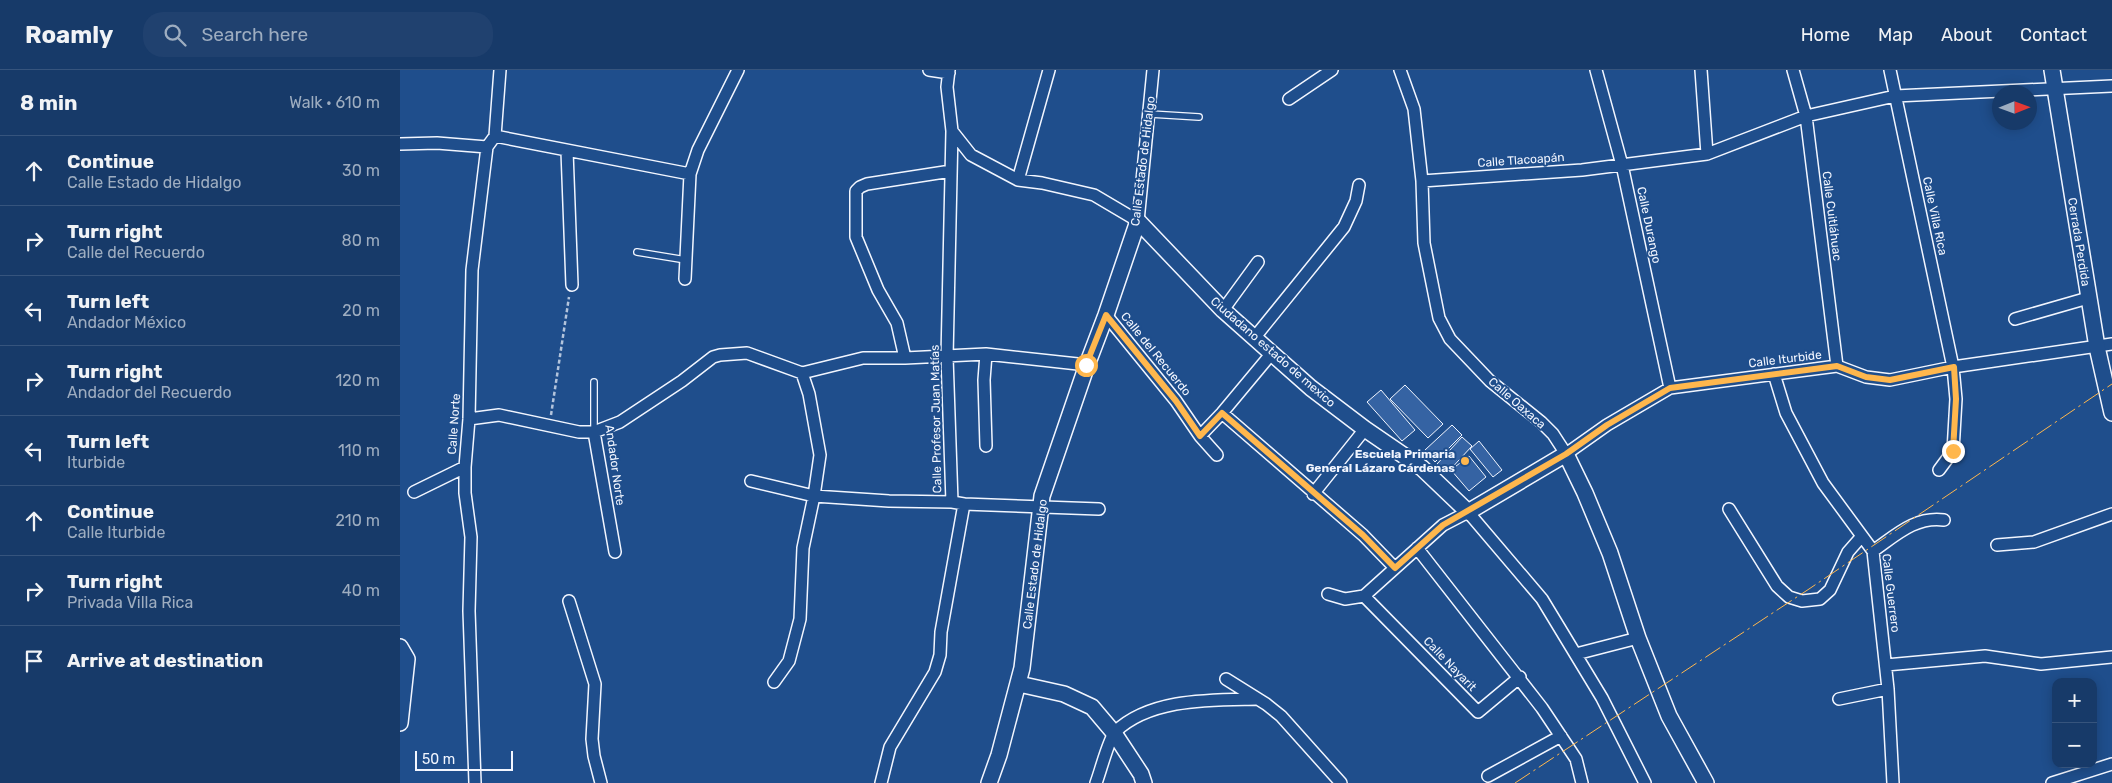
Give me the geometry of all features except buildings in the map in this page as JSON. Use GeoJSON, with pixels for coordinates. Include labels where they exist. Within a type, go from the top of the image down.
{"type":"FeatureCollection","features":[{"type":"Feature","properties":{"kind":"street"},"geometry":{"type":"LineString","coordinates":[[500,70],[495,136],[690,174]]}},
{"type":"Feature","properties":{"kind":"street"},"geometry":{"type":"LineString","coordinates":[[685,279],[690,174],[698,150],[738,70]]}},
{"type":"Feature","properties":{"kind":"street"},"geometry":{"type":"LineString","coordinates":[[929,70],[949,72],[947,87],[952,131]]}},
{"type":"Feature","properties":{"kind":"street"},"geometry":{"type":"LineString","coordinates":[[1018,180],[1049,70]]}},
{"type":"Feature","properties":{"kind":"street","name":"Calle Estado de Hidalgo"},"geometry":{"type":"LineString","coordinates":[[989,783],[999,755],[1022,668],[1042,496],[1086,365],[1106,315],[1138,221],[1153,70]]}},
{"type":"Feature","properties":{"kind":"street"},"geometry":{"type":"LineString","coordinates":[[1289,99],[1332,70]]}},
{"type":"Feature","properties":{"kind":"street","name":"Calle Oaxaca"},"geometry":{"type":"LineString","coordinates":[[1400,70],[1414,109],[1422,181],[1424,243],[1439,318],[1450,339],[1490,381],[1541,422],[1553,434],[1566,454],[1586,493],[1610,553],[1638,638],[1669,716],[1706,783]]}},
{"type":"Feature","properties":{"kind":"street","name":"Calle Durango"},"geometry":{"type":"LineString","coordinates":[[1596,70],[1622,165],[1670,388]]}},
{"type":"Feature","properties":{"kind":"street"},"geometry":{"type":"LineString","coordinates":[[1700,70],[1707,154]]}},
{"type":"Feature","properties":{"kind":"street","name":"Calle Cuitláhuac"},"geometry":{"type":"LineString","coordinates":[[1793,70],[1806,116],[1837,366]]}},
{"type":"Feature","properties":{"kind":"street","name":"Calle Villa Rica"},"geometry":{"type":"LineString","coordinates":[[1890,70],[1954,367],[1956,399],[1953,451],[1939,470]]}},
{"type":"Feature","properties":{"kind":"street","name":"Cerrada Perdida"},"geometry":{"type":"LineString","coordinates":[[2052,70],[2096,348],[2112,413]]}},
{"type":"Feature","properties":{"kind":"street","name":"Calle Tlacoapán"},"geometry":{"type":"LineString","coordinates":[[1422,181],[1582,170],[1707,154],[1806,116],[1895,96],[2112,86]]}},
{"type":"Feature","properties":{"kind":"street","name":"Ciudadano estado de mexico"},"geometry":{"type":"LineString","coordinates":[[952,131],[971,154],[1018,180],[1042,182],[1094,195],[1138,221],[1223,310],[1311,388],[1365,429],[1422,468],[1468,512],[1542,599],[1602,698],[1646,783]]}},
{"type":"Feature","properties":{"kind":"street","name":"Calle Profesor Juan Matías"},"geometry":{"type":"LineString","coordinates":[[952,131],[947,357],[952,502],[989,506],[1099,509]]}},
{"type":"Feature","properties":{"kind":"street","name":"Calle Norte"},"geometry":{"type":"LineString","coordinates":[[474,783],[469,611],[471,537],[465,493],[465,467],[469,419],[472,270],[487,147],[495,136]]}},
{"type":"Feature","properties":{"kind":"street"},"geometry":{"type":"LineString","coordinates":[[400,144],[437,143],[487,147]]}},
{"type":"Feature","properties":{"kind":"street"},"geometry":{"type":"LineString","coordinates":[[567,150],[572,285]]}},
{"type":"Feature","properties":{"kind":"street"},"geometry":{"type":"LineString","coordinates":[[905,358],[897,323],[878,290],[856,236],[856,191],[867,184],[951,171]]}},
{"type":"Feature","properties":{"kind":"street"},"geometry":{"type":"LineString","coordinates":[[1255,337],[1344,226],[1356,201],[1359,185]]}},
{"type":"Feature","properties":{"kind":"street"},"geometry":{"type":"LineString","coordinates":[[1223,310],[1258,262]]}},
{"type":"Feature","properties":{"kind":"street"},"geometry":{"type":"LineString","coordinates":[[2015,319],[2088,298]]}},
{"type":"Feature","properties":{"kind":"street","name":"Calle del Recuerdo"},"geometry":{"type":"LineString","coordinates":[[1106,315],[1176,401],[1200,436],[1217,454]]}},
{"type":"Feature","properties":{"kind":"street","name":"Calle Iturbide"},"geometry":{"type":"LineString","coordinates":[[1566,454],[1607,425],[1670,388],[1837,366],[1866,377],[1890,380],[1954,367],[2096,348],[2112,344]]}},
{"type":"Feature","properties":{"kind":"street"},"geometry":{"type":"LineString","coordinates":[[469,419],[498,415],[579,432],[594,432],[620,422],[682,381],[713,357],[720,355],[747,353],[802,373],[863,358],[947,357],[986,354],[1086,365]]}},
{"type":"Feature","properties":{"kind":"street"},"geometry":{"type":"LineString","coordinates":[[1200,436],[1222,413],[1272,353]]}},
{"type":"Feature","properties":{"kind":"street"},"geometry":{"type":"LineString","coordinates":[[986,354],[984,380],[986,446]]}},
{"type":"Feature","properties":{"kind":"street"},"geometry":{"type":"LineString","coordinates":[[774,682],[789,661],[800,619],[803,548],[820,455],[802,373]]}},
{"type":"Feature","properties":{"kind":"street","name":"Calle Guerrero"},"geometry":{"type":"LineString","coordinates":[[1774,374],[1786,413],[1822,483],[1873,551],[1886,665],[1893,783]]}},
{"type":"Feature","properties":{"kind":"street"},"geometry":{"type":"LineString","coordinates":[[1222,413],[1313,494],[1363,535],[1395,568]]}},
{"type":"Feature","properties":{"kind":"street"},"geometry":{"type":"LineString","coordinates":[[1313,494],[1365,429]]}},
{"type":"Feature","properties":{"kind":"street","name":"Andador Norte"},"geometry":{"type":"LineString","coordinates":[[594,432],[615,552]]}},
{"type":"Feature","properties":{"kind":"street"},"geometry":{"type":"LineString","coordinates":[[1328,594],[1346,599],[1364,596],[1443,525],[1566,454]]}},
{"type":"Feature","properties":{"kind":"street"},"geometry":{"type":"LineString","coordinates":[[414,492],[465,467]]}},
{"type":"Feature","properties":{"kind":"street"},"geometry":{"type":"LineString","coordinates":[[751,481],[814,496],[889,501],[952,502]]}},
{"type":"Feature","properties":{"kind":"street"},"geometry":{"type":"LineString","coordinates":[[881,783],[890,746],[935,672],[940,655],[941,632],[964,504]]}},
{"type":"Feature","properties":{"kind":"street"},"geometry":{"type":"LineString","coordinates":[[1729,509],[1777,586],[1789,597],[1802,601],[1820,599],[1830,590],[1848,552],[1862,536]]}},
{"type":"Feature","properties":{"kind":"street"},"geometry":{"type":"LineString","coordinates":[[1997,545],[2034,542],[2112,514]]}},
{"type":"Feature","properties":{"kind":"street"},"geometry":{"type":"LineString","coordinates":[[1873,551],[1915,522],[1932,518],[1944,520]]}},
{"type":"Feature","properties":{"kind":"street"},"geometry":{"type":"LineString","coordinates":[[1417,548],[1520,677],[1576,759],[1582,783]]}},
{"type":"Feature","properties":{"kind":"street","name":"Calle Nayarit"},"geometry":{"type":"LineString","coordinates":[[1364,596],[1478,712],[1520,677]]}},
{"type":"Feature","properties":{"kind":"street"},"geometry":{"type":"LineString","coordinates":[[569,601],[594,684],[592,739],[600,780]]}},
{"type":"Feature","properties":{"kind":"street"},"geometry":{"type":"LineString","coordinates":[[1576,654],[1638,638]]}},
{"type":"Feature","properties":{"kind":"street"},"geometry":{"type":"LineString","coordinates":[[400,647],[407,659],[400,722]]}},
{"type":"Feature","properties":{"kind":"street"},"geometry":{"type":"LineString","coordinates":[[1886,665],[1985,656],[2041,664],[2112,657]]}},
{"type":"Feature","properties":{"kind":"street"},"geometry":{"type":"LineString","coordinates":[[1226,679],[1266,704],[1281,716],[1341,783]]}},
{"type":"Feature","properties":{"kind":"street"},"geometry":{"type":"LineString","coordinates":[[1019,684],[1064,694],[1092,707],[1114,733],[1141,774],[1144,783]]}},
{"type":"Feature","properties":{"kind":"street"},"geometry":{"type":"LineString","coordinates":[[1839,699],[1888,689]]}},
{"type":"Feature","properties":{"kind":"street"},"geometry":{"type":"LineString","coordinates":[[1096,783],[1114,733],[1136,717],[1174,704],[1256,699]]}},
{"type":"Feature","properties":{"kind":"street"},"geometry":{"type":"LineString","coordinates":[[1488,776],[1561,736]]}},
{"type":"Feature","properties":{"kind":"street"},"geometry":{"type":"LineString","coordinates":[[2052,783],[2112,764]]}},
{"type":"Feature","properties":{"kind":"lane"},"geometry":{"type":"LineString","coordinates":[[1150,114],[1199,117]]}},
{"type":"Feature","properties":{"kind":"lane"},"geometry":{"type":"LineString","coordinates":[[637,252],[686,260]]}},
{"type":"Feature","properties":{"kind":"lane","name":"Andador Norte"},"geometry":{"type":"LineString","coordinates":[[594,382],[594,432]]}},
{"type":"Feature","properties":{"kind":"path"},"geometry":{"type":"LineString","coordinates":[[550,425],[561,340],[572,285]]}},
{"type":"Feature","properties":{"kind":"power"},"geometry":{"type":"LineString","coordinates":[[1515,783],[1809,589],[2112,384]]}},
{"type":"Feature","properties":{"kind":"place","name":"Escuela Primaria General Lázaro Cárdenas"},"geometry":{"type":"Point","coordinates":[1465,461]}},
{"type":"Feature","properties":{"kind":"route"},"geometry":{"type":"LineString","coordinates":[[1086,365],[1106,315],[1176,401],[1200,436],[1222,413],[1313,494],[1363,535],[1395,568],[1443,525],[1566,454],[1607,425],[1670,388],[1837,366],[1866,377],[1890,380],[1954,367],[1956,399],[1953,451]]}}]}
